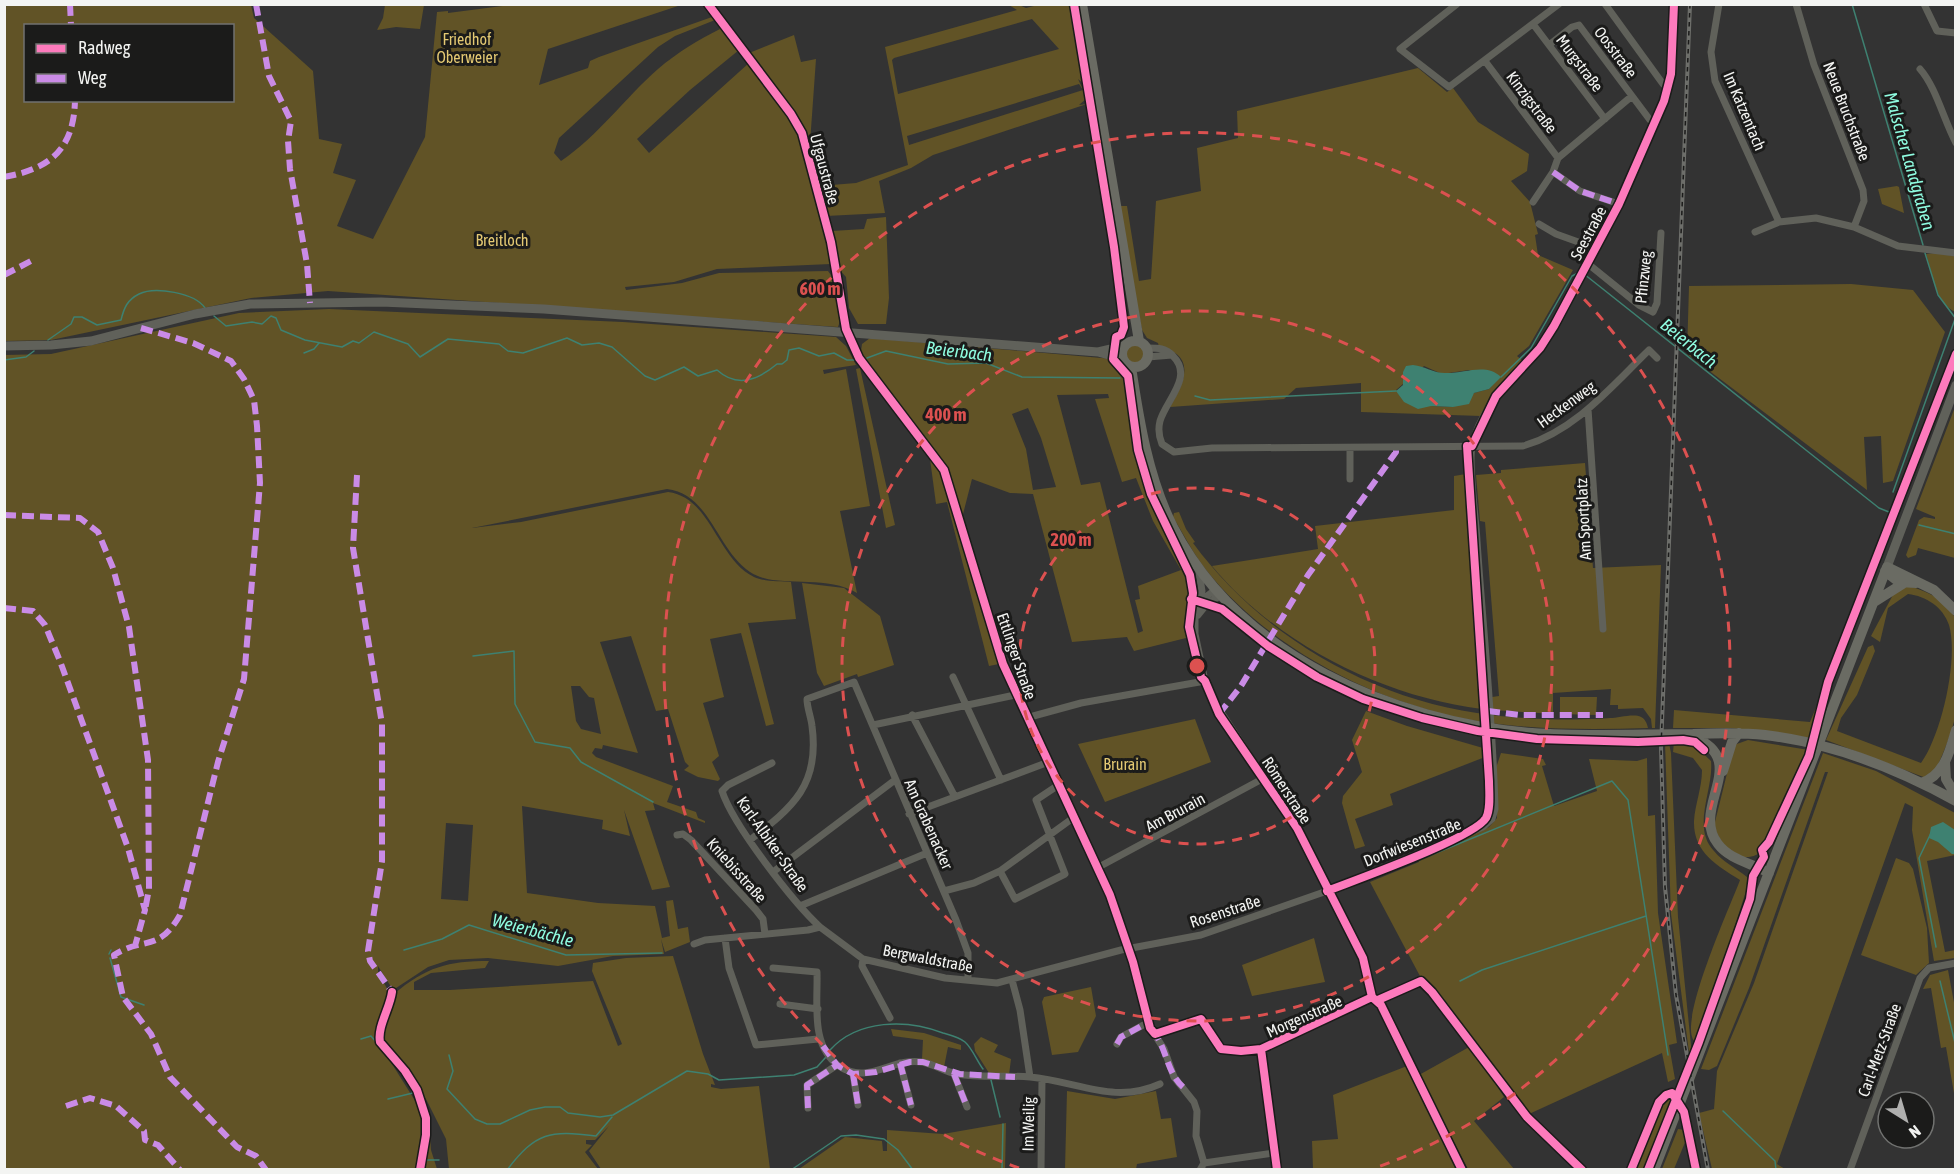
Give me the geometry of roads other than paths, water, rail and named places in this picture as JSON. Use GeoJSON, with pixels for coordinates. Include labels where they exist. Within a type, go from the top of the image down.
{"type":"FeatureCollection","features":[{"type":"Feature","properties":{"kind":"main road","name":"Römerstraße"},"geometry":{"type":"LineString","coordinates":[[1082,4],[1132,312],[1137,393],[1143,435],[1159,496],[1173,528],[1219,594],[1270,638],[1312,666],[1364,692],[1424,713],[1500,730],[1637,735],[1739,733],[1802,740],[1834,748],[1921,783],[1956,801]]}},
{"type":"Feature","properties":{"kind":"main road"},"geometry":{"type":"LineString","coordinates":[[1886,569],[1892,578],[1904,583],[1920,583]]}},
{"type":"Feature","properties":{"kind":"main road"},"geometry":{"type":"LineString","coordinates":[[1886,569],[1934,590],[1956,611]]}},
{"type":"Feature","properties":{"kind":"main road"},"geometry":{"type":"LineString","coordinates":[[1654,1170],[1886,569]]}},
{"type":"Feature","properties":{"kind":"main road"},"geometry":{"type":"LineString","coordinates":[[1873,602],[1904,583]]}},
{"type":"Feature","properties":{"kind":"main road"},"geometry":{"type":"LineString","coordinates":[[1921,783],[1935,776],[1945,762],[1956,730]]}},
{"type":"Feature","properties":{"kind":"main road"},"geometry":{"type":"LineString","coordinates":[[1685,733],[1705,741],[1717,754],[1720,767],[1719,779]]}},
{"type":"Feature","properties":{"kind":"main road"},"geometry":{"type":"LineString","coordinates":[[1739,733],[1732,742],[1719,779],[1710,824],[1714,837],[1732,856],[1769,873]]}},
{"type":"Feature","properties":{"kind":"main road"},"geometry":{"type":"LineString","coordinates":[[1945,762],[1946,779],[1956,796]]}},
{"type":"Feature","properties":{"kind":"street","name":"Ufgaustraße"},"geometry":{"type":"LineString","coordinates":[[708,4],[786,106],[802,133],[831,242],[848,332]]}},
{"type":"Feature","properties":{"kind":"street"},"geometry":{"type":"LineString","coordinates":[[1457,4],[1400,49],[1449,87],[1559,4]]}},
{"type":"Feature","properties":{"kind":"street"},"geometry":{"type":"LineString","coordinates":[[1605,4],[1663,84],[1669,87]]}},
{"type":"Feature","properties":{"kind":"street","name":"Seestraße"},"geometry":{"type":"LineString","coordinates":[[1472,446],[1496,396],[1540,348],[1619,204],[1669,87],[1674,4]]}},
{"type":"Feature","properties":{"kind":"street","name":"Im Katzentach"},"geometry":{"type":"LineString","coordinates":[[1719,4],[1711,52],[1715,81],[1779,222]]}},
{"type":"Feature","properties":{"kind":"street","name":"Neue Bruchstraße"},"geometry":{"type":"LineString","coordinates":[[1796,4],[1814,65],[1863,190],[1863,203],[1854,227]]}},
{"type":"Feature","properties":{"kind":"street"},"geometry":{"type":"LineString","coordinates":[[1924,4],[1937,31],[1956,33]]}},
{"type":"Feature","properties":{"kind":"street","name":"Murgstraße"},"geometry":{"type":"LineString","coordinates":[[1533,24],[1605,118]]}},
{"type":"Feature","properties":{"kind":"street","name":"Oosstraße"},"geometry":{"type":"LineString","coordinates":[[1549,45],[1572,27],[1579,25],[1650,120],[1656,122]]}},
{"type":"Feature","properties":{"kind":"street","name":"Kinzigstraße"},"geometry":{"type":"LineString","coordinates":[[1485,61],[1558,158]]}},
{"type":"Feature","properties":{"kind":"street"},"geometry":{"type":"LineString","coordinates":[[1920,69],[1930,82],[1941,116],[1956,143]]}},
{"type":"Feature","properties":{"kind":"street"},"geometry":{"type":"LineString","coordinates":[[1533,202],[1553,172],[1558,158],[1632,96]]}},
{"type":"Feature","properties":{"kind":"street"},"geometry":{"type":"LineString","coordinates":[[1553,172],[1580,191],[1619,204]]}},
{"type":"Feature","properties":{"kind":"street"},"geometry":{"type":"LineString","coordinates":[[1755,232],[1779,222],[1815,218],[1854,227],[1898,246],[1956,253]]}},
{"type":"Feature","properties":{"kind":"street"},"geometry":{"type":"LineString","coordinates":[[1539,224],[1556,234],[1595,248]]}},
{"type":"Feature","properties":{"kind":"street","name":"Pfinzweg"},"geometry":{"type":"LineString","coordinates":[[1587,263],[1639,305],[1653,312],[1658,303],[1661,233]]}},
{"type":"Feature","properties":{"kind":"street"},"geometry":{"type":"LineString","coordinates":[[4,346],[51,345],[91,340],[224,308],[310,303],[439,303],[532,308],[1098,352],[1172,355],[1179,364],[1181,375],[1162,416],[1159,432],[1165,447],[1177,452],[1199,448],[1472,446]]}},
{"type":"Feature","properties":{"kind":"street","name":"Ettlinger Straße"},"geometry":{"type":"LineString","coordinates":[[848,332],[860,358],[944,470],[1000,657],[1015,695],[1097,868],[1129,950],[1147,1023],[1164,1049],[1174,1077],[1194,1102],[1197,1111],[1197,1136],[1202,1166]]}},
{"type":"Feature","properties":{"kind":"street","name":"Heckenweg"},"geometry":{"type":"LineString","coordinates":[[1472,446],[1514,447],[1534,442],[1588,409],[1649,350],[1657,358]]}},
{"type":"Feature","properties":{"kind":"street"},"geometry":{"type":"LineString","coordinates":[[1886,569],[1956,385]]}},
{"type":"Feature","properties":{"kind":"street","name":"Am Sportplatz"},"geometry":{"type":"LineString","coordinates":[[1588,409],[1603,629]]}},
{"type":"Feature","properties":{"kind":"street","name":"Dorfwiesenstraße"},"geometry":{"type":"LineString","coordinates":[[1327,891],[1483,827],[1492,819],[1494,809],[1493,749],[1482,631],[1472,446]]}},
{"type":"Feature","properties":{"kind":"street"},"geometry":{"type":"LineString","coordinates":[[1350,448],[1350,479]]}},
{"type":"Feature","properties":{"kind":"street","name":"Römerstraße"},"geometry":{"type":"LineString","coordinates":[[1199,568],[1202,591],[1195,623],[1205,681],[1219,714],[1293,821],[1363,958],[1372,997],[1382,1005],[1462,1170]]}},
{"type":"Feature","properties":{"kind":"street"},"geometry":{"type":"LineString","coordinates":[[1200,601],[1211,593],[1219,594]]}},
{"type":"Feature","properties":{"kind":"street"},"geometry":{"type":"LineString","coordinates":[[1195,623],[1202,609],[1219,594]]}},
{"type":"Feature","properties":{"kind":"street"},"geometry":{"type":"LineString","coordinates":[[953,677],[1001,780]]}},
{"type":"Feature","properties":{"kind":"street"},"geometry":{"type":"LineString","coordinates":[[1026,718],[1081,703],[1205,681]]}},
{"type":"Feature","properties":{"kind":"street","name":"Am Grabenacker"},"geometry":{"type":"LineString","coordinates":[[750,840],[783,815],[807,784],[812,769],[812,727],[807,699],[854,682],[944,891],[968,953],[968,980]]}},
{"type":"Feature","properties":{"kind":"street"},"geometry":{"type":"LineString","coordinates":[[873,725],[1015,695]]}},
{"type":"Feature","properties":{"kind":"street"},"geometry":{"type":"LineString","coordinates":[[912,715],[955,797]]}},
{"type":"Feature","properties":{"kind":"street","name":"Karl-Albiker-Straße"},"geometry":{"type":"LineString","coordinates":[[772,763],[728,785],[722,791],[750,840],[773,872],[820,927]]}},
{"type":"Feature","properties":{"kind":"street"},"geometry":{"type":"LineString","coordinates":[[909,814],[1046,763]]}},
{"type":"Feature","properties":{"kind":"street","name":"Am Brurain"},"geometry":{"type":"LineString","coordinates":[[1097,868],[1264,778]]}},
{"type":"Feature","properties":{"kind":"street"},"geometry":{"type":"LineString","coordinates":[[773,872],[895,780]]}},
{"type":"Feature","properties":{"kind":"street"},"geometry":{"type":"LineString","coordinates":[[1000,871],[1015,899],[1065,874],[1036,800],[1057,786]]}},
{"type":"Feature","properties":{"kind":"street"},"geometry":{"type":"LineString","coordinates":[[944,891],[974,883],[1000,871],[1073,818]]}},
{"type":"Feature","properties":{"kind":"street","name":"Kniebisstraße"},"geometry":{"type":"LineString","coordinates":[[677,835],[683,834],[691,840],[756,910],[763,919],[765,934]]}},
{"type":"Feature","properties":{"kind":"street"},"geometry":{"type":"LineString","coordinates":[[800,906],[927,853]]}},
{"type":"Feature","properties":{"kind":"street","name":"Rosenstraße"},"geometry":{"type":"LineString","coordinates":[[1129,950],[1201,935],[1327,891]]}},
{"type":"Feature","properties":{"kind":"street"},"geometry":{"type":"LineString","coordinates":[[694,944],[725,938],[820,927]]}},
{"type":"Feature","properties":{"kind":"street","name":"Bergwaldstraße"},"geometry":{"type":"LineString","coordinates":[[820,927],[863,960],[916,973],[997,983],[1129,950]]}},
{"type":"Feature","properties":{"kind":"street"},"geometry":{"type":"LineString","coordinates":[[725,938],[729,968],[756,1045],[818,1040]]}},
{"type":"Feature","properties":{"kind":"street"},"geometry":{"type":"LineString","coordinates":[[863,960],[862,966],[890,1018]]}},
{"type":"Feature","properties":{"kind":"street","name":"Carl-Metz-Straße"},"geometry":{"type":"LineString","coordinates":[[1850,1170],[1922,974],[1934,967],[1956,963]]}},
{"type":"Feature","properties":{"kind":"street"},"geometry":{"type":"LineString","coordinates":[[773,968],[817,972],[818,1040],[837,1065],[853,1074],[876,1072],[900,1063],[923,1062],[954,1074],[1030,1077],[1106,1093],[1133,1094],[1160,1084]]}},
{"type":"Feature","properties":{"kind":"street"},"geometry":{"type":"LineString","coordinates":[[1012,980],[1020,1010],[1030,1077]]}},
{"type":"Feature","properties":{"kind":"street","name":"Morgenstraße"},"geometry":{"type":"LineString","coordinates":[[1155,1034],[1201,1019],[1221,1049],[1241,1051],[1261,1049],[1372,997]]}},
{"type":"Feature","properties":{"kind":"street"},"geometry":{"type":"LineString","coordinates":[[780,1004],[818,1009]]}},
{"type":"Feature","properties":{"kind":"street"},"geometry":{"type":"LineString","coordinates":[[1117,1044],[1121,1037],[1147,1023]]}},
{"type":"Feature","properties":{"kind":"street"},"geometry":{"type":"LineString","coordinates":[[1261,1049],[1277,1170]]}},
{"type":"Feature","properties":{"kind":"street"},"geometry":{"type":"LineString","coordinates":[[900,1063],[911,1105]]}},
{"type":"Feature","properties":{"kind":"street"},"geometry":{"type":"LineString","coordinates":[[808,1108],[807,1084],[837,1065]]}},
{"type":"Feature","properties":{"kind":"street"},"geometry":{"type":"LineString","coordinates":[[853,1074],[858,1105]]}},
{"type":"Feature","properties":{"kind":"street"},"geometry":{"type":"LineString","coordinates":[[954,1074],[967,1107]]}},
{"type":"Feature","properties":{"kind":"street","name":"Im Weilig"},"geometry":{"type":"LineString","coordinates":[[1041,1170],[1042,1079]]}},
{"type":"Feature","properties":{"kind":"street"},"geometry":{"type":"LineString","coordinates":[[1202,1166],[1274,1153]]}},
{"type":"Feature","properties":{"kind":"waterway","name":"Malscher Landgraben"},"geometry":{"type":"LineString","coordinates":[[1852,4],[1923,245]]}},
{"type":"Feature","properties":{"kind":"waterway","name":"Malscher Landgraben"},"geometry":{"type":"LineString","coordinates":[[1925,253],[1938,295],[1956,319]]}},
{"type":"Feature","properties":{"kind":"waterway","name":"Beierbach"},"geometry":{"type":"LineString","coordinates":[[1501,377],[1531,348],[1572,276],[1580,272]]}},
{"type":"Feature","properties":{"kind":"waterway","name":"Beierbach"},"geometry":{"type":"LineString","coordinates":[[1584,274],[1879,508],[1889,512]]}},
{"type":"Feature","properties":{"kind":"waterway","name":"Beierbach"},"geometry":{"type":"LineString","coordinates":[[48,340],[71,324],[74,317],[82,317],[97,325],[121,320],[129,302],[135,296],[146,292],[174,292],[193,298],[205,308]]}},
{"type":"Feature","properties":{"kind":"waterway","name":"Beierbach"},"geometry":{"type":"LineString","coordinates":[[214,316],[226,326],[252,322],[262,324],[271,316],[276,318],[281,330],[305,340],[342,347],[353,341],[359,343],[374,332],[408,344],[420,357],[448,339],[499,344],[508,351],[523,353],[567,338],[582,345],[599,343],[612,347],[645,376],[655,380],[684,367],[698,376],[717,370],[733,379],[748,380],[756,378],[777,364],[782,364],[787,360],[789,350],[799,348],[819,356],[834,353],[847,360],[855,360]]}},
{"type":"Feature","properties":{"kind":"waterway"},"geometry":{"type":"LineString","coordinates":[[1893,492],[1955,319]]}},
{"type":"Feature","properties":{"kind":"waterway"},"geometry":{"type":"LineString","coordinates":[[304,353],[314,349],[319,343]]}},
{"type":"Feature","properties":{"kind":"waterway","name":"Beierbach"},"geometry":{"type":"LineString","coordinates":[[4,360],[26,357],[34,351]]}},
{"type":"Feature","properties":{"kind":"waterway","name":"Beierbach"},"geometry":{"type":"LineString","coordinates":[[867,358],[886,351],[948,364],[986,363],[1022,377],[1120,378]]}},
{"type":"Feature","properties":{"kind":"waterway","name":"Beierbach"},"geometry":{"type":"LineString","coordinates":[[1195,396],[1210,400],[1396,391]]}},
{"type":"Feature","properties":{"kind":"waterway","name":"Beierbach"},"geometry":{"type":"LineString","coordinates":[[1919,525],[1956,534]]}},
{"type":"Feature","properties":{"kind":"waterway"},"geometry":{"type":"LineString","coordinates":[[473,656],[514,651],[515,704],[535,742],[570,748],[581,762],[653,802]]}},
{"type":"Feature","properties":{"kind":"waterway"},"geometry":{"type":"LineString","coordinates":[[1419,860],[1612,781],[1628,800],[1668,1055]]}},
{"type":"Feature","properties":{"kind":"waterway"},"geometry":{"type":"LineString","coordinates":[[1931,833],[1919,858],[1936,947]]}},
{"type":"Feature","properties":{"kind":"waterway"},"geometry":{"type":"LineString","coordinates":[[1460,981],[1482,970],[1646,916]]}},
{"type":"Feature","properties":{"kind":"waterway","name":"Weierbächle"},"geometry":{"type":"LineString","coordinates":[[404,950],[442,939],[469,925],[566,955],[662,953]]}},
{"type":"Feature","properties":{"kind":"waterway"},"geometry":{"type":"LineString","coordinates":[[109,954],[111,950]]}},
{"type":"Feature","properties":{"kind":"waterway"},"geometry":{"type":"LineString","coordinates":[[110,958],[121,997],[144,1005]]}},
{"type":"Feature","properties":{"kind":"waterway"},"geometry":{"type":"LineString","coordinates":[[1940,981],[1956,1047]]}},
{"type":"Feature","properties":{"kind":"waterway"},"geometry":{"type":"LineString","coordinates":[[830,1050],[854,1032],[869,1027],[914,1025],[963,1040],[983,1069]]}},
{"type":"Feature","properties":{"kind":"waterway"},"geometry":{"type":"LineString","coordinates":[[361,1039],[371,1036],[405,1076],[413,1093],[388,1099]]}},
{"type":"Feature","properties":{"kind":"waterway"},"geometry":{"type":"LineString","coordinates":[[449,1055],[453,1071],[447,1089],[475,1119],[487,1124],[500,1124],[530,1110],[545,1107],[560,1107],[568,1113],[600,1117],[613,1115],[687,1071],[708,1074],[719,1080],[794,1075],[817,1067],[826,1057]]}},
{"type":"Feature","properties":{"kind":"waterway"},"geometry":{"type":"LineString","coordinates":[[991,1080],[1000,1117]]}},
{"type":"Feature","properties":{"kind":"waterway"},"geometry":{"type":"LineString","coordinates":[[1723,1111],[1775,1161],[1776,1170]]}},
{"type":"Feature","properties":{"kind":"waterway"},"geometry":{"type":"LineString","coordinates":[[507,1170],[527,1148],[545,1136],[567,1133],[596,1136],[612,1117]]}},
{"type":"Feature","properties":{"kind":"waterway"},"geometry":{"type":"LineString","coordinates":[[1002,1170],[1003,1124]]}},
{"type":"Feature","properties":{"kind":"waterway"},"geometry":{"type":"LineString","coordinates":[[791,1170],[841,1136],[856,1135],[884,1139],[898,1150],[913,1170]]}},
{"type":"Feature","properties":{"kind":"waterway"},"geometry":{"type":"LineString","coordinates":[[426,1160],[439,1160]]}},
{"type":"Feature","properties":{"kind":"railway"},"geometry":{"type":"LineString","coordinates":[[1690,4],[1661,748],[1665,887],[1676,995],[1708,1170]]}},
{"type":"Feature","properties":{"kind":"park label","name":"Friedhof Oberweier"},"geometry":{"type":"Point","coordinates":[467,48]}},
{"type":"Feature","properties":{"kind":"park label","name":"Breitloch"},"geometry":{"type":"Point","coordinates":[502,240]}},
{"type":"Feature","properties":{"kind":"park label","name":"Brurain"},"geometry":{"type":"Point","coordinates":[1125,764]}}]}
